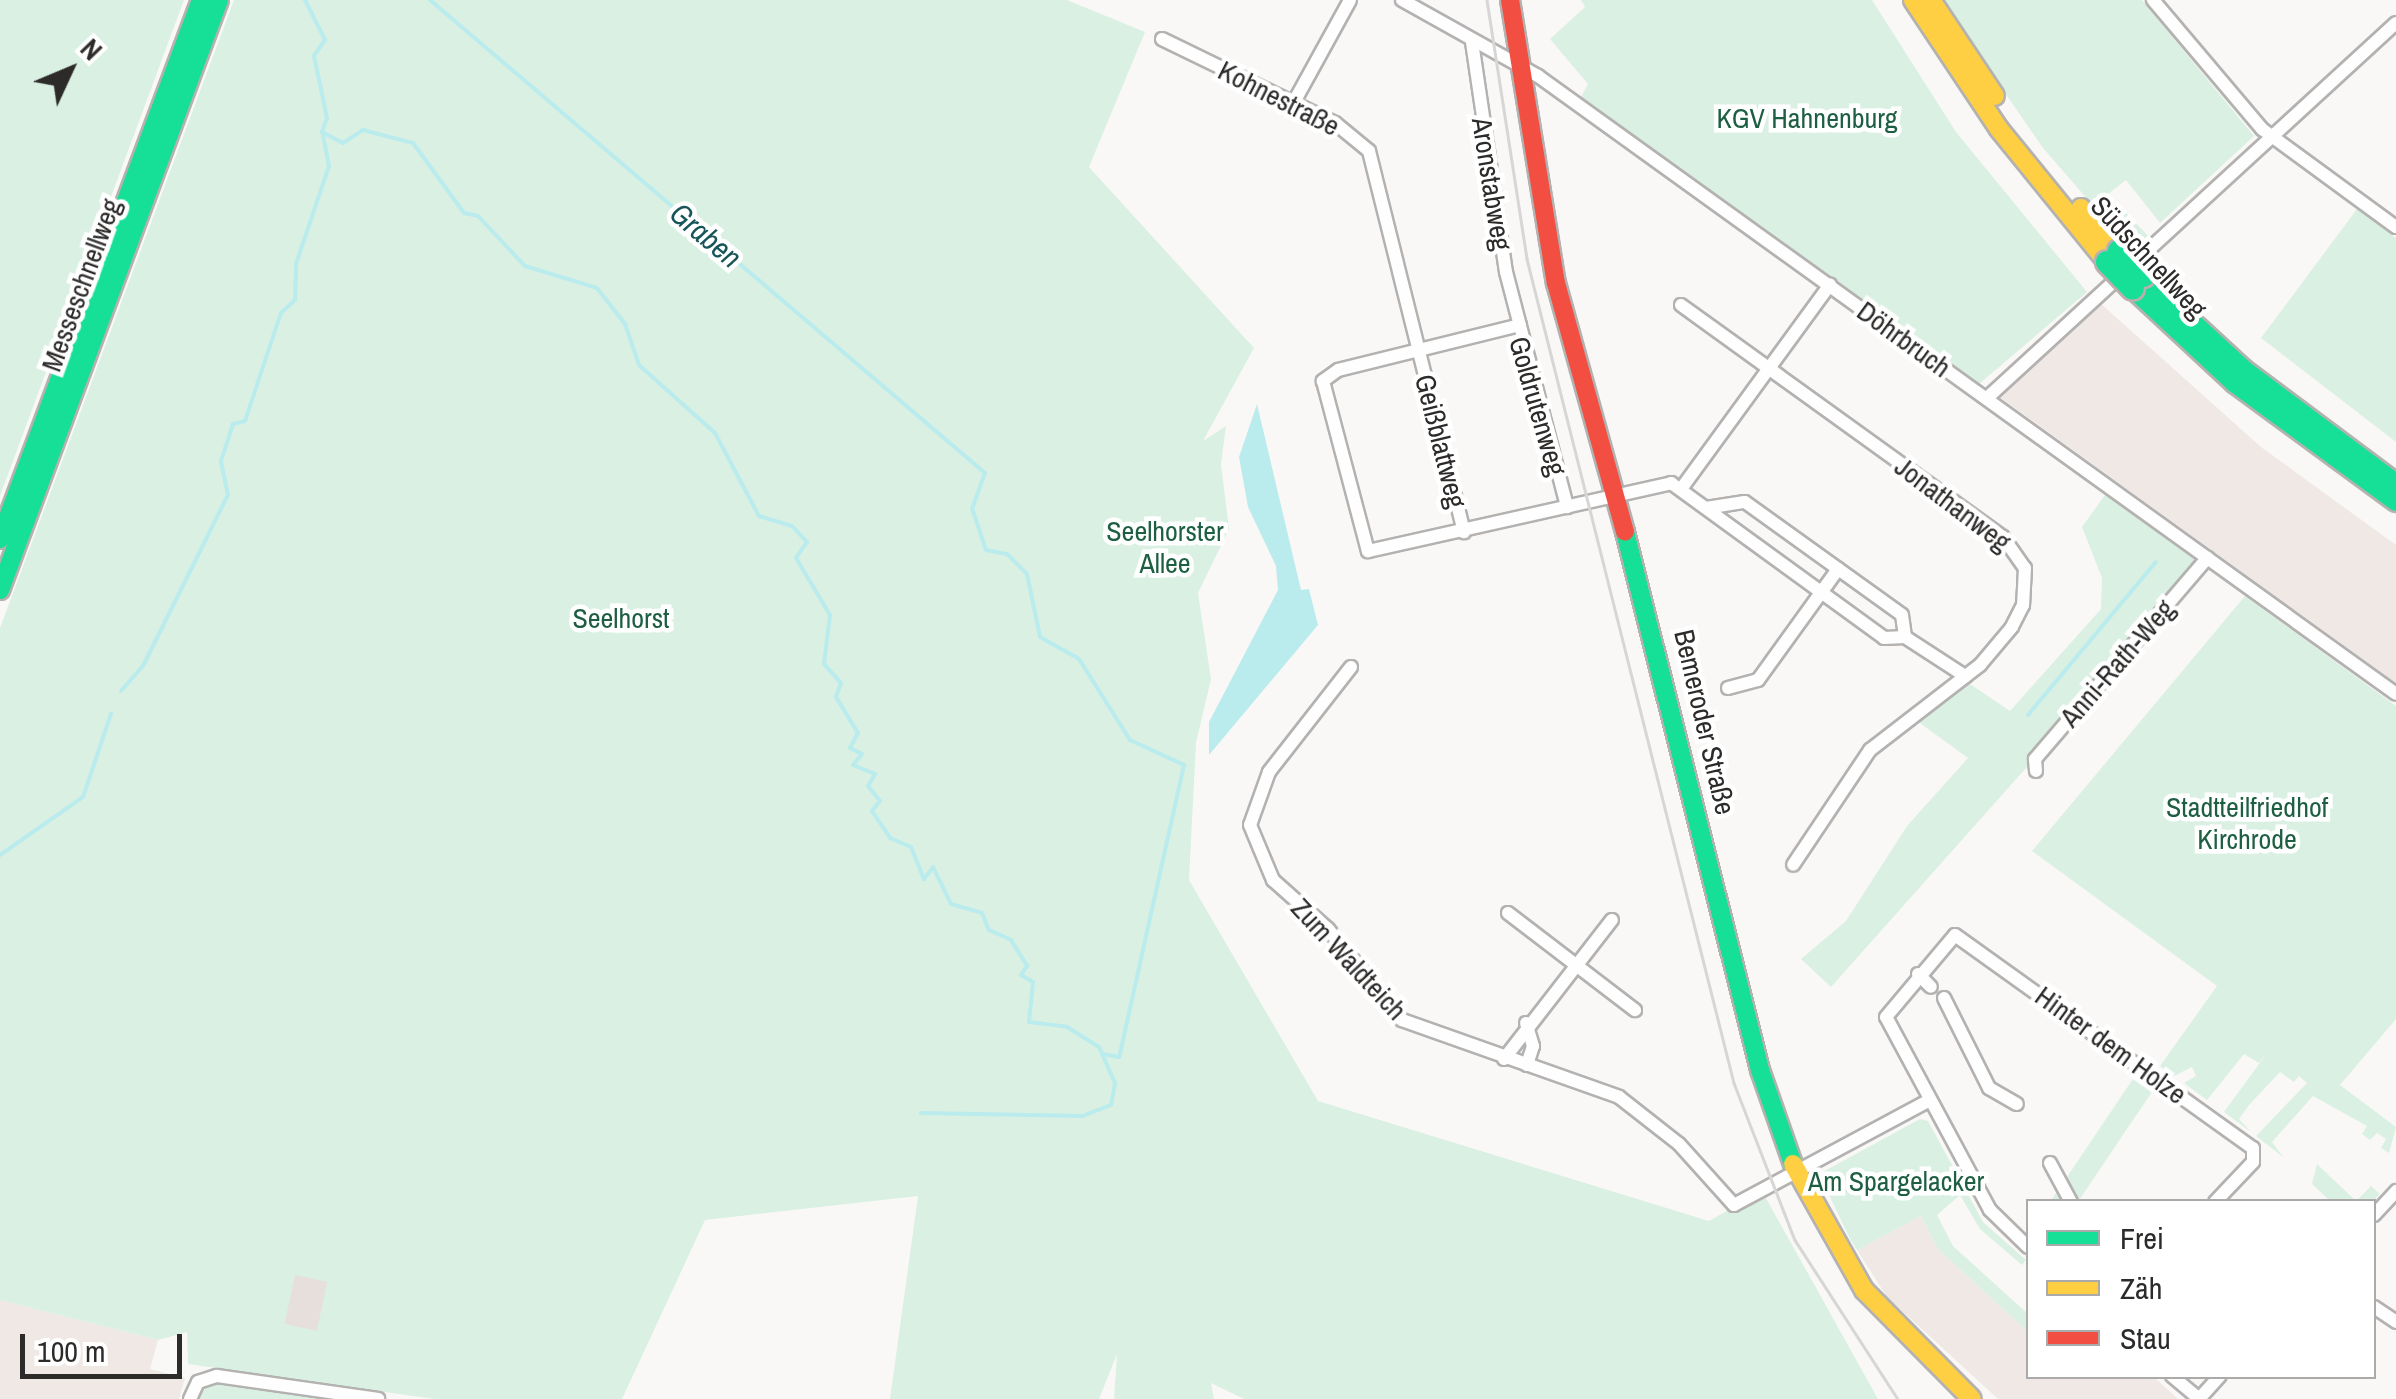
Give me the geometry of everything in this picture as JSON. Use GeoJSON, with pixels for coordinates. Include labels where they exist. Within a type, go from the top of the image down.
{"type":"FeatureCollection","features":[{"type":"Feature","properties":{"kind":"main road","name":"Messeschnellweg"},"geometry":{"type":"LineString","coordinates":[[0,540],[201,0]]}},
{"type":"Feature","properties":{"kind":"main road","name":"Messeschnellweg"},"geometry":{"type":"LineString","coordinates":[[0,590],[219,0]]}},
{"type":"Feature","properties":{"kind":"main road","name":"Bemeroder Straße"},"geometry":{"type":"LineString","coordinates":[[1510,0],[1517,63],[1556,283],[1616,496],[1752,1044],[1796,1172],[1875,1306],[1972,1399]]}},
{"type":"Feature","properties":{"kind":"main road","name":"Südschnellweg"},"geometry":{"type":"LineString","coordinates":[[1913,0],[1999,129],[2138,283],[2249,395],[2396,502]]}},
{"type":"Feature","properties":{"kind":"main road","name":"Südschnellweg"},"geometry":{"type":"LineString","coordinates":[[1932,0],[2031,146],[2113,257]]}},
{"type":"Feature","properties":{"kind":"main road","name":"Südschnellweg"},"geometry":{"type":"LineString","coordinates":[[2138,283],[2244,370],[2396,483]]}},
{"type":"Feature","properties":{"kind":"street"},"geometry":{"type":"LineString","coordinates":[[1294,102],[1350,0]]}},
{"type":"Feature","properties":{"kind":"street","name":"Döhrbruch"},"geometry":{"type":"LineString","coordinates":[[1402,0],[1472,42],[1517,63],[2396,694]]}},
{"type":"Feature","properties":{"kind":"street"},"geometry":{"type":"LineString","coordinates":[[2153,0],[2273,135],[2396,227]]}},
{"type":"Feature","properties":{"kind":"street"},"geometry":{"type":"LineString","coordinates":[[1987,398],[2396,23]]}},
{"type":"Feature","properties":{"kind":"street","name":"Kohnestraße"},"geometry":{"type":"LineString","coordinates":[[1162,39],[1294,102],[1368,151],[1418,350]]}},
{"type":"Feature","properties":{"kind":"street","name":"Aronstabweg"},"geometry":{"type":"LineString","coordinates":[[1472,42],[1520,324]]}},
{"type":"Feature","properties":{"kind":"street"},"geometry":{"type":"LineString","coordinates":[[1681,489],[1830,285]]}},
{"type":"Feature","properties":{"kind":"street"},"geometry":{"type":"LineString","coordinates":[[1681,305],[1768,369]]}},
{"type":"Feature","properties":{"kind":"street","name":"Goldrutenweg"},"geometry":{"type":"LineString","coordinates":[[1464,532],[1368,551],[1323,382],[1418,350],[1520,324],[1567,507]]}},
{"type":"Feature","properties":{"kind":"street","name":"Geißblattweg"},"geometry":{"type":"LineString","coordinates":[[1418,350],[1464,532]]}},
{"type":"Feature","properties":{"kind":"street","name":"Jonathanweg"},"geometry":{"type":"LineString","coordinates":[[1768,369],[2020,555],[2023,606],[1965,676]]}},
{"type":"Feature","properties":{"kind":"street"},"geometry":{"type":"LineString","coordinates":[[1464,532],[1672,484],[1884,638],[1906,637],[1965,676],[1870,750],[1793,866]]}},
{"type":"Feature","properties":{"kind":"street"},"geometry":{"type":"LineString","coordinates":[[1706,508],[1745,502],[1902,615],[1906,637]]}},
{"type":"Feature","properties":{"kind":"street","name":"Anni-Rath-Weg"},"geometry":{"type":"LineString","coordinates":[[2036,772],[2035,759],[2207,558]]}},
{"type":"Feature","properties":{"kind":"street"},"geometry":{"type":"LineString","coordinates":[[1728,688],[1758,680],[1838,569]]}},
{"type":"Feature","properties":{"kind":"street","name":"Zum Waldteich"},"geometry":{"type":"LineString","coordinates":[[1351,667],[1257,791],[1253,847],[1272,880],[1328,929],[1402,1020],[1640,1110],[1734,1205],[1796,1172]]}},
{"type":"Feature","properties":{"kind":"street"},"geometry":{"type":"LineString","coordinates":[[1508,912],[1635,1010]]}},
{"type":"Feature","properties":{"kind":"street"},"geometry":{"type":"LineString","coordinates":[[1504,1059],[1526,1023],[1612,920]]}},
{"type":"Feature","properties":{"kind":"street","name":"Hinter dem Holze"},"geometry":{"type":"LineString","coordinates":[[2026,1245],[1990,1210],[1886,1014],[1918,974],[1960,936],[2250,1146],[2254,1160],[2218,1199]]}},
{"type":"Feature","properties":{"kind":"street"},"geometry":{"type":"LineString","coordinates":[[1918,974],[1932,987]]}},
{"type":"Feature","properties":{"kind":"street"},"geometry":{"type":"LineString","coordinates":[[1944,998],[1989,1088],[2017,1104]]}},
{"type":"Feature","properties":{"kind":"street"},"geometry":{"type":"LineString","coordinates":[[1526,1023],[1533,1046],[1528,1065]]}},
{"type":"Feature","properties":{"kind":"street"},"geometry":{"type":"LineString","coordinates":[[1796,1172],[1930,1100]]}},
{"type":"Feature","properties":{"kind":"street"},"geometry":{"type":"LineString","coordinates":[[2050,1164],[2070,1199]]}},
{"type":"Feature","properties":{"kind":"street"},"geometry":{"type":"LineString","coordinates":[[2376,1213],[2396,1191]]}},
{"type":"Feature","properties":{"kind":"street"},"geometry":{"type":"LineString","coordinates":[[190,1399],[198,1382],[218,1376],[378,1399]]}},
{"type":"Feature","properties":{"kind":"street"},"geometry":{"type":"LineString","coordinates":[[2175,1379],[2198,1399],[2217,1379]]}},
{"type":"Feature","properties":{"kind":"shaded area"},"geometry":{"type":"Polygon","coordinates":[[[2100,303],[2261,447],[2396,545],[2396,683],[1997,395],[2100,303]]]}},
{"type":"Feature","properties":{"kind":"shaded area"},"geometry":{"type":"Polygon","coordinates":[[[1921,1216],[1938,1249],[2026,1330],[2026,1379],[2156,1379],[2178,1399],[1998,1399],[1887,1297],[1857,1250],[1921,1216]]]}},
{"type":"Feature","properties":{"kind":"shaded area"},"geometry":{"type":"Polygon","coordinates":[[[0,1300],[158,1340],[150,1369],[185,1378],[179,1399],[0,1399],[0,1300]]]}},
{"type":"Feature","properties":{"kind":"green space"},"geometry":{"type":"Polygon","coordinates":[[[0,0],[184,0],[0,496],[0,0]]]}},
{"type":"Feature","properties":{"kind":"green space","name":"Seelhorst"},"geometry":{"type":"Polygon","coordinates":[[[234,0],[1067,0],[1145,32],[1089,167],[1254,348],[1203,441],[1226,426],[1221,464],[1229,529],[1198,593],[1211,679],[1196,743],[1189,880],[1318,1101],[1709,1221],[1762,1191],[1878,1399],[1244,1399],[1211,1383],[1214,1399],[1114,1399],[1117,1354],[1099,1399],[890,1399],[918,1196],[705,1220],[622,1399],[434,1399],[188,1364],[187,1332],[158,1340],[0,1300],[0,628],[234,0]]]}},
{"type":"Feature","properties":{"kind":"green space","name":"KGV Hahnenburg"},"geometry":{"type":"Polygon","coordinates":[[[1581,0],[1872,0],[1956,132],[2087,292],[1979,384],[1581,97],[1588,84],[1550,39],[1585,7],[1581,0]]]}},
{"type":"Feature","properties":{"kind":"green space"},"geometry":{"type":"Polygon","coordinates":[[[1941,0],[2142,0],[2254,136],[2160,223],[2126,180],[2108,194],[2151,239],[2135,254],[2043,148],[1941,0]]]}},
{"type":"Feature","properties":{"kind":"green space"},"geometry":{"type":"Polygon","coordinates":[[[2357,209],[2396,238],[2396,442],[2261,338],[2357,209]]]}},
{"type":"Feature","properties":{"kind":"green space"},"geometry":{"type":"Polygon","coordinates":[[[2105,495],[2205,567],[1831,987],[1801,959],[1846,921],[1907,826],[1968,758],[1917,721],[1967,682],[2010,711],[2101,609],[2102,578],[2082,527],[2105,495]]]}},
{"type":"Feature","properties":{"kind":"green space","name":"Stadtteilfriedhof Kirchrode"},"geometry":{"type":"Polygon","coordinates":[[[2245,596],[2396,706],[2396,1019],[2340,1085],[2396,1127],[2389,1153],[2381,1148],[2386,1139],[2377,1133],[2370,1140],[2362,1134],[2367,1126],[2313,1096],[2272,1142],[2283,1157],[2256,1136],[2307,1083],[2299,1076],[2294,1082],[2280,1072],[2249,1105],[2239,1119],[2251,1132],[2224,1112],[2267,1053],[2259,1063],[2244,1054],[2207,1100],[2184,1083],[2196,1076],[2192,1067],[2174,1076],[2160,1066],[2217,986],[2032,851],[2245,596]]]}},
{"type":"Feature","properties":{"kind":"green space"},"geometry":{"type":"Polygon","coordinates":[[[2133,1079],[2152,1092],[2080,1199],[2052,1199],[2133,1079]]]}},
{"type":"Feature","properties":{"kind":"green space","name":"Am Spargelacker"},"geometry":{"type":"Polygon","coordinates":[[[1920,1119],[1928,1121],[1983,1222],[2026,1260],[2022,1265],[1980,1229],[1960,1195],[1937,1215],[1953,1246],[2026,1312],[2026,1330],[1938,1249],[1921,1216],[1857,1250],[1819,1174],[1920,1119]]]}},
{"type":"Feature","properties":{"kind":"green space"},"geometry":{"type":"Polygon","coordinates":[[[2317,1164],[2354,1199],[2328,1199],[2312,1184],[2317,1164]]]}},
{"type":"Feature","properties":{"kind":"green space"},"geometry":{"type":"Polygon","coordinates":[[[2371,1186],[2380,1194],[2375,1199],[2358,1199],[2371,1186]]]}},
{"type":"Feature","properties":{"kind":"green space"},"geometry":{"type":"Polygon","coordinates":[[[218,1381],[352,1399],[196,1399],[202,1386],[218,1381]]]}},
{"type":"Feature","properties":{"kind":"water"},"geometry":{"type":"Polygon","coordinates":[[[1257,404],[1301,590],[1309,589],[1318,625],[1209,755],[1209,722],[1278,590],[1276,566],[1248,507],[1239,457],[1257,404]]]}},
{"type":"Feature","properties":{"kind":"building"},"geometry":{"type":"Polygon","coordinates":[[[295,1275],[327,1282],[317,1331],[285,1324],[295,1275]]]}},
{"type":"Feature","properties":{"kind":"waterway"},"geometry":{"type":"LineString","coordinates":[[305,0],[325,40],[314,56],[327,118],[322,132],[343,143],[363,130],[413,143],[464,213],[478,216],[525,266],[597,288],[625,324],[639,365],[715,433],[759,516],[792,526],[807,542],[796,558],[830,615],[824,664],[841,683],[836,697],[858,733],[850,748],[862,754],[853,765],[875,774],[868,786],[880,801],[872,811],[890,838],[911,847],[924,879],[933,867],[951,904],[982,913],[989,930],[1011,940],[1027,966],[1021,975],[1033,982],[1029,1022],[1067,1027],[1099,1047],[1115,1083],[1111,1105],[1083,1116],[921,1113]]}},
{"type":"Feature","properties":{"kind":"waterway","name":"Graben"},"geometry":{"type":"LineString","coordinates":[[430,0],[985,473],[972,508],[986,550],[1007,554],[1027,574],[1040,637],[1079,659],[1130,740],[1184,765],[1119,1057],[1103,1054]]}},
{"type":"Feature","properties":{"kind":"waterway"},"geometry":{"type":"LineString","coordinates":[[121,691],[143,666],[228,495],[221,461],[233,424],[245,421],[281,313],[295,300],[296,264],[329,166],[323,135]]}},
{"type":"Feature","properties":{"kind":"waterway"},"geometry":{"type":"LineString","coordinates":[[2028,715],[2156,562]]}},
{"type":"Feature","properties":{"kind":"waterway"},"geometry":{"type":"LineString","coordinates":[[0,855],[83,797],[111,714]]}},
{"type":"Feature","properties":{"kind":"tram line"},"geometry":{"type":"LineString","coordinates":[[1487,0],[1527,259],[1734,1083],[1795,1240],[1898,1399]]}},
{"type":"Feature","properties":{"kind":"traffic: fast"},"geometry":{"type":"LineString","coordinates":[[0,539],[201,0]]}},
{"type":"Feature","properties":{"kind":"traffic: fast"},"geometry":{"type":"LineString","coordinates":[[0,590],[219,0]]}},
{"type":"Feature","properties":{"kind":"traffic: fast"},"geometry":{"type":"LineString","coordinates":[[2119,251],[2143,276]]}},
{"type":"Feature","properties":{"kind":"traffic: fast"},"geometry":{"type":"LineString","coordinates":[[2107,262],[2133,289]]}},
{"type":"Feature","properties":{"kind":"traffic: fast"},"geometry":{"type":"LineString","coordinates":[[2143,276],[2245,370],[2396,483]]}},
{"type":"Feature","properties":{"kind":"traffic: fast"},"geometry":{"type":"LineString","coordinates":[[2133,289],[2234,383],[2396,502]]}},
{"type":"Feature","properties":{"kind":"traffic: fast"},"geometry":{"type":"LineString","coordinates":[[1625,532],[1760,1070],[1793,1164]]}},
{"type":"Feature","properties":{"kind":"traffic: slow"},"geometry":{"type":"LineString","coordinates":[[1913,0],[1999,129],[2107,262]]}},
{"type":"Feature","properties":{"kind":"traffic: slow"},"geometry":{"type":"LineString","coordinates":[[1931,0],[1995,96]]}},
{"type":"Feature","properties":{"kind":"traffic: slow"},"geometry":{"type":"LineString","coordinates":[[2081,208],[2119,251]]}},
{"type":"Feature","properties":{"kind":"traffic: slow"},"geometry":{"type":"LineString","coordinates":[[1793,1164],[1864,1290],[1972,1399]]}},
{"type":"Feature","properties":{"kind":"traffic: jam"},"geometry":{"type":"LineString","coordinates":[[1510,0],[1556,283],[1625,532]]}},
{"type":"Feature","properties":{"kind":"park label","name":"Seelhorster Allee"},"geometry":{"type":"Point","coordinates":[1165,547]}}]}
